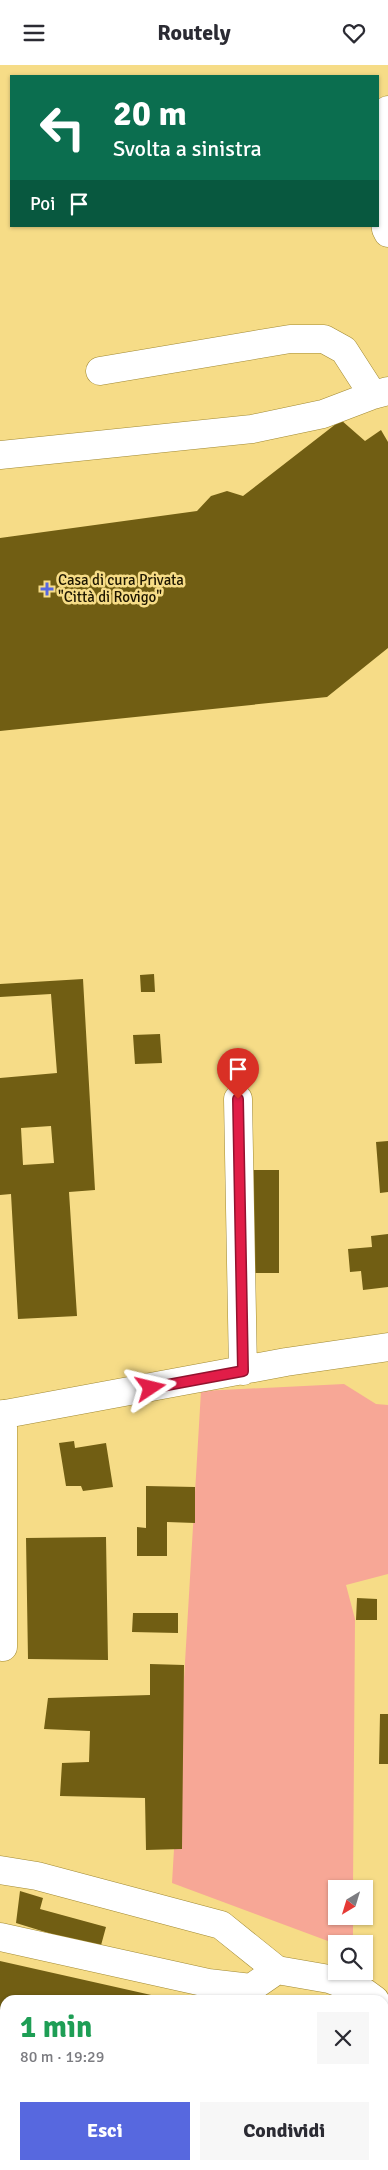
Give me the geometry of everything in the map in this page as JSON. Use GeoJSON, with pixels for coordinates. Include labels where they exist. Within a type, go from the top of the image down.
{"type":"FeatureCollection","features":[{"type":"Feature","properties":{"kind":"street"},"geometry":{"type":"LineString","coordinates":[[388,110],[381,149],[386,229],[388,233]]}},
{"type":"Feature","properties":{"kind":"street"},"geometry":{"type":"LineString","coordinates":[[0,455],[252,429],[323,414],[381,393],[344,350],[324,339],[290,339],[100,371]]}},
{"type":"Feature","properties":{"kind":"street"},"geometry":{"type":"LineString","coordinates":[[238,1099],[243,1371]]}},
{"type":"Feature","properties":{"kind":"street"},"geometry":{"type":"LineString","coordinates":[[2,1647],[1,1415],[286,1362],[388,1347]]}},
{"type":"Feature","properties":{"kind":"street"},"geometry":{"type":"LineString","coordinates":[[0,1870],[37,1876],[221,1925],[277,1970],[329,1979],[368,1995]]}},
{"type":"Feature","properties":{"kind":"street"},"geometry":{"type":"LineString","coordinates":[[0,1937],[208,1983],[249,1994],[277,1970]]}},
{"type":"Feature","properties":{"kind":"shaded area"},"geometry":{"type":"Polygon","coordinates":[[[344,1384],[376,1404],[388,1405],[388,1574],[346,1585],[355,1619],[353,1880],[328,1880],[328,1925],[353,1925],[353,1935],[328,1935],[328,1941],[172,1883],[201,1391],[344,1384]]]}},
{"type":"Feature","properties":{"kind":"building"},"geometry":{"type":"Polygon","coordinates":[[[341,420],[365,441],[381,430],[388,442],[388,648],[327,697],[0,731],[0,538],[197,511],[211,496],[227,491],[243,496],[341,420]]]}},
{"type":"Feature","properties":{"kind":"building"},"geometry":{"type":"Polygon","coordinates":[[[154,974],[155,992],[141,992],[140,975],[154,974]]]}},
{"type":"Feature","properties":{"kind":"building"},"geometry":{"type":"Polygon","coordinates":[[[83,979],[95,1190],[69,1192],[77,1316],[18,1319],[11,1194],[0,1195],[0,1078],[57,1073],[51,994],[0,997],[0,984],[83,979]],[[51,1126],[21,1128],[23,1165],[54,1163],[51,1126]]]}},
{"type":"Feature","properties":{"kind":"building"},"geometry":{"type":"Polygon","coordinates":[[[160,1034],[162,1063],[135,1064],[133,1035],[160,1034]]]}},
{"type":"Feature","properties":{"kind":"building"},"geometry":{"type":"Polygon","coordinates":[[[388,1141],[388,1192],[380,1193],[376,1142],[388,1141]]]}},
{"type":"Feature","properties":{"kind":"building"},"geometry":{"type":"Polygon","coordinates":[[[251,1170],[279,1170],[279,1273],[252,1273],[251,1170]]]}},
{"type":"Feature","properties":{"kind":"building"},"geometry":{"type":"Polygon","coordinates":[[[388,1234],[388,1287],[363,1290],[361,1271],[350,1272],[348,1249],[372,1247],[371,1236],[388,1234]]]}},
{"type":"Feature","properties":{"kind":"building"},"geometry":{"type":"Polygon","coordinates":[[[74,1441],[75,1448],[106,1443],[113,1487],[83,1491],[81,1486],[66,1486],[59,1443],[74,1441]]]}},
{"type":"Feature","properties":{"kind":"building"},"geometry":{"type":"Polygon","coordinates":[[[146,1486],[195,1487],[195,1523],[167,1522],[167,1556],[137,1556],[137,1527],[146,1528],[146,1486]]]}},
{"type":"Feature","properties":{"kind":"building"},"geometry":{"type":"Polygon","coordinates":[[[106,1537],[108,1660],[28,1659],[26,1538],[106,1537]]]}},
{"type":"Feature","properties":{"kind":"building"},"geometry":{"type":"Polygon","coordinates":[[[357,1598],[377,1599],[377,1620],[356,1620],[357,1598]]]}},
{"type":"Feature","properties":{"kind":"building"},"geometry":{"type":"Polygon","coordinates":[[[133,1613],[178,1613],[178,1633],[132,1632],[133,1613]]]}},
{"type":"Feature","properties":{"kind":"building"},"geometry":{"type":"Polygon","coordinates":[[[150,1664],[184,1665],[182,1849],[146,1850],[145,1798],[60,1796],[62,1763],[89,1762],[90,1731],[44,1729],[48,1698],[150,1695],[150,1664]]]}},
{"type":"Feature","properties":{"kind":"building"},"geometry":{"type":"Polygon","coordinates":[[[380,1714],[388,1714],[388,1764],[379,1764],[380,1714]]]}},
{"type":"Feature","properties":{"kind":"building"},"geometry":{"type":"Polygon","coordinates":[[[20,1891],[43,1898],[40,1909],[106,1927],[100,1949],[16,1923],[20,1891]]]}},
{"type":"Feature","properties":{"kind":"building"},"geometry":{"type":"Polygon","coordinates":[[[0,1961],[151,1995],[0,1995],[0,1961]]]}},
{"type":"Feature","properties":{"kind":"place","name":"Casa di cura Privata \"Città di Rovigo\""},"geometry":{"type":"Point","coordinates":[47,589]}},
{"type":"Feature","properties":{"kind":"route"},"geometry":{"type":"LineString","coordinates":[[151,1388],[243,1371],[238,1099]]}}]}
